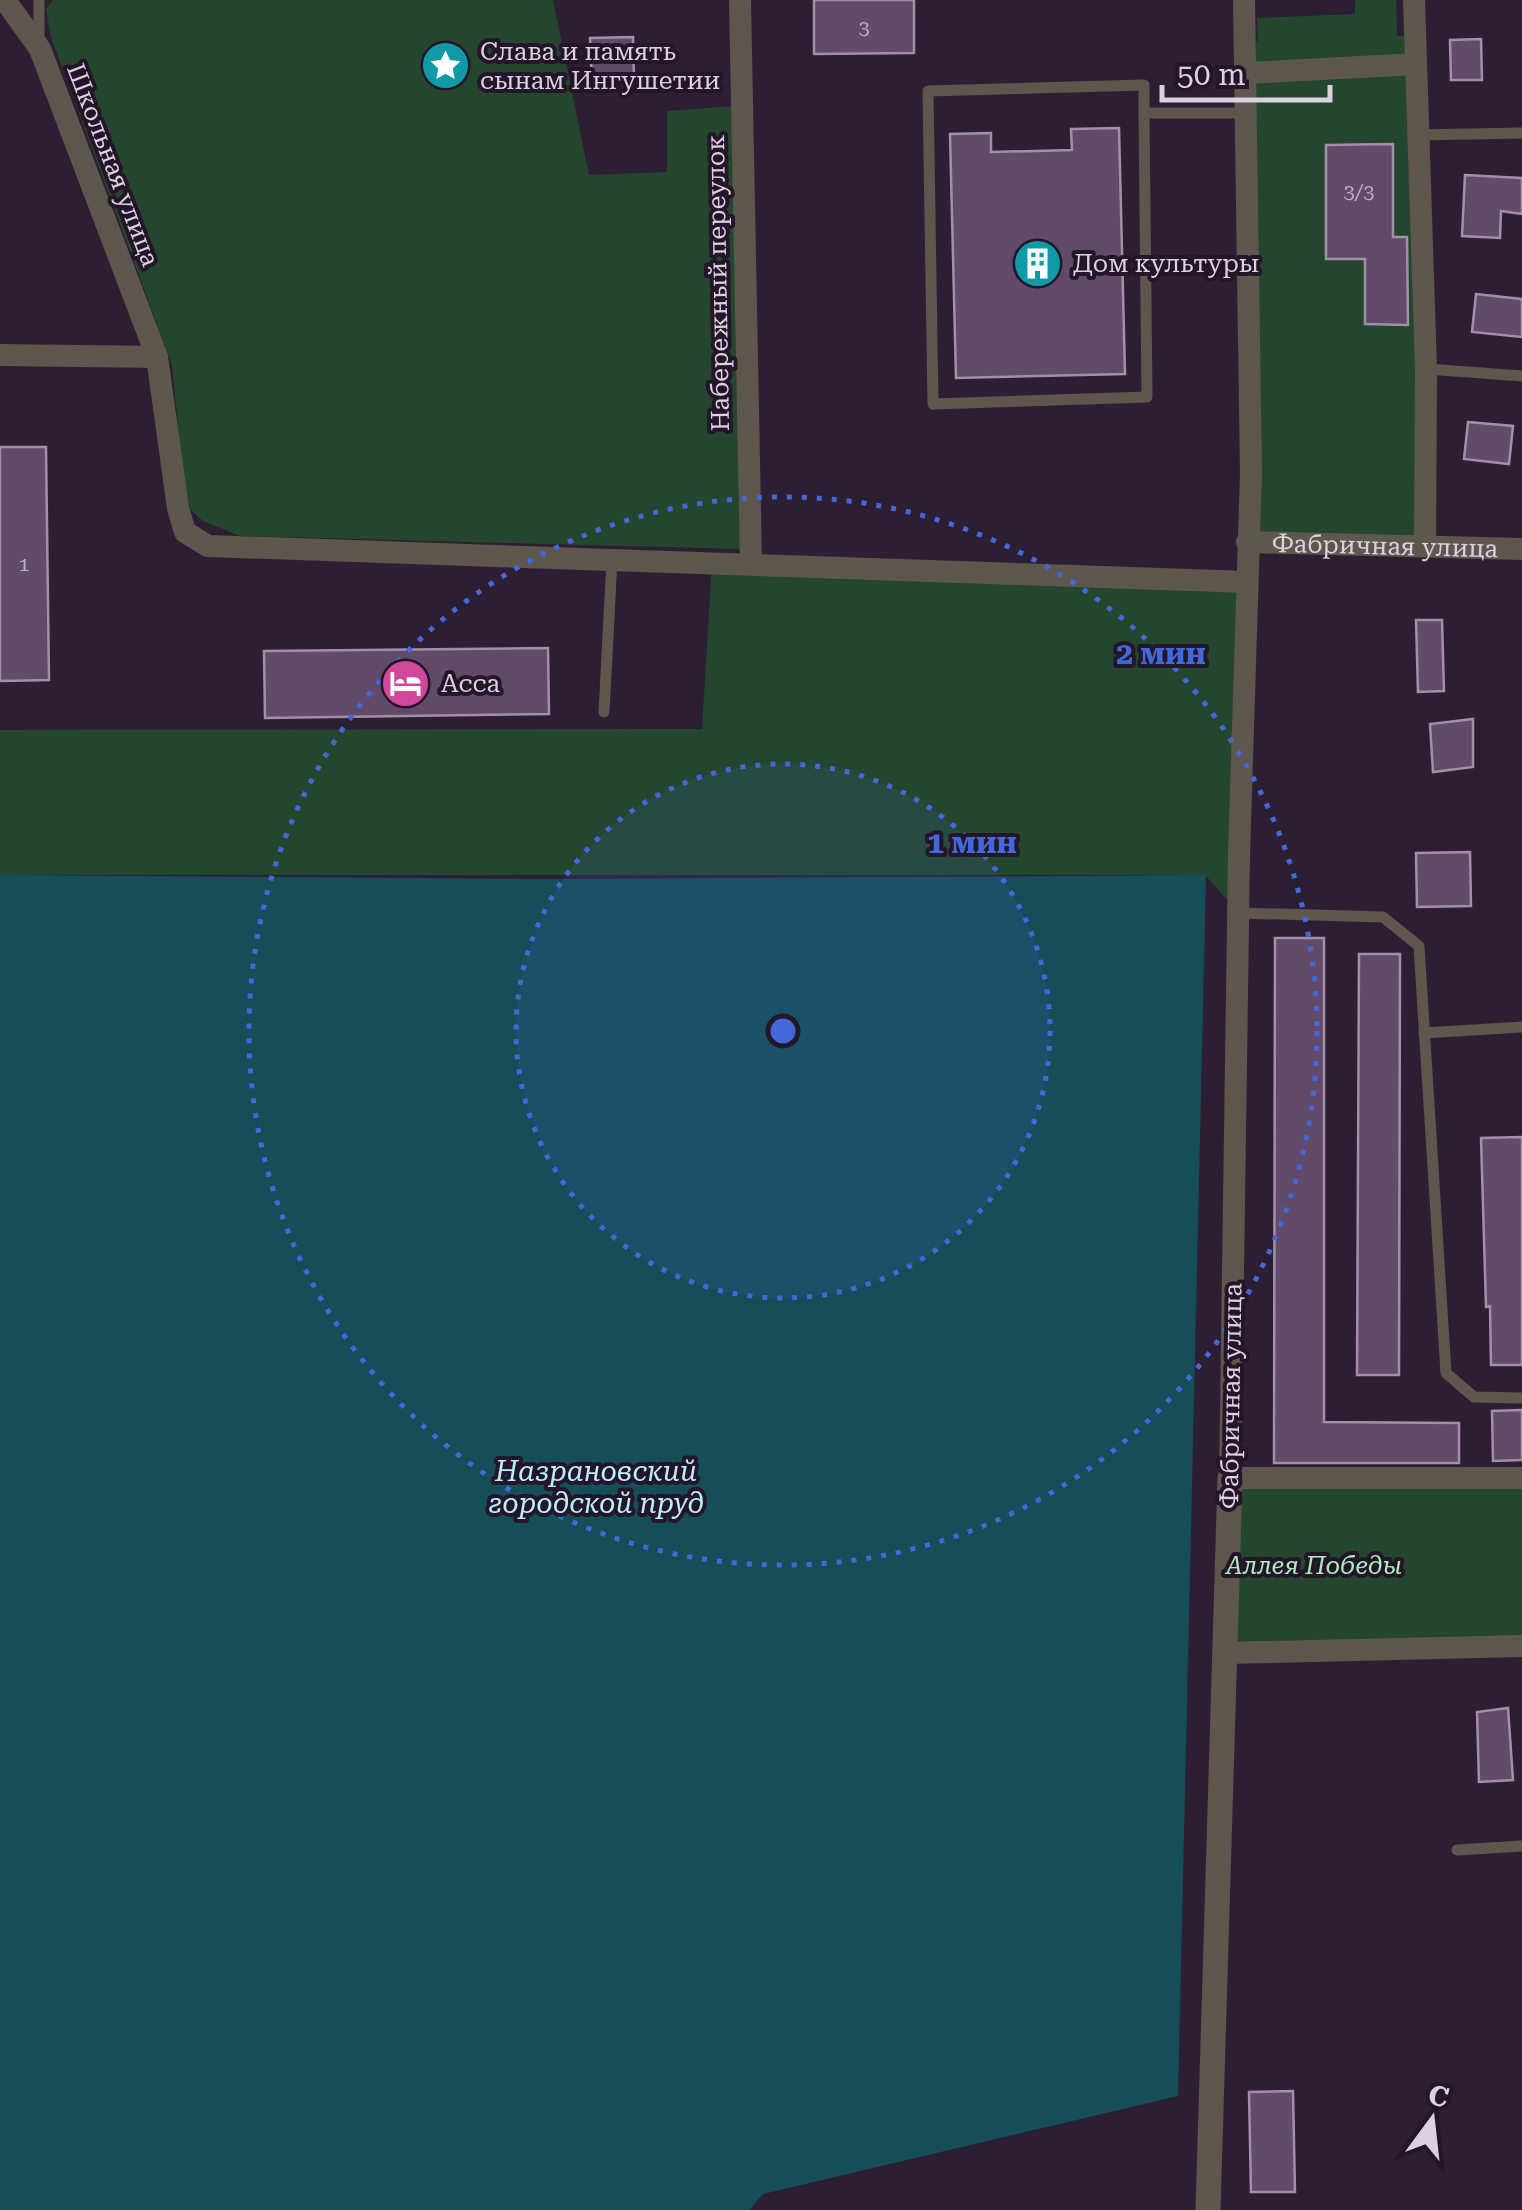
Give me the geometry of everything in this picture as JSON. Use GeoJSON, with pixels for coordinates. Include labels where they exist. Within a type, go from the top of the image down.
{"type":"FeatureCollection","features":[{"type":"Feature","properties":{"kind":"street","name":"Школьная улица"},"geometry":{"type":"LineString","coordinates":[[5,0],[40,49],[158,357],[184,532],[208,546],[612,560]]}},
{"type":"Feature","properties":{"kind":"street","name":"Набережный переулок"},"geometry":{"type":"LineString","coordinates":[[740,0],[751,564]]}},
{"type":"Feature","properties":{"kind":"street","name":"Фабричная улица"},"geometry":{"type":"LineString","coordinates":[[1208,2210],[1230,1478],[1250,474],[1244,0]]}},
{"type":"Feature","properties":{"kind":"street"},"geometry":{"type":"LineString","coordinates":[[1414,0],[1426,369],[1425,546]]}},
{"type":"Feature","properties":{"kind":"street"},"geometry":{"type":"LineString","coordinates":[[1247,73],[1416,64]]}},
{"type":"Feature","properties":{"kind":"street"},"geometry":{"type":"LineString","coordinates":[[0,355],[158,357]]}},
{"type":"Feature","properties":{"kind":"street","name":"Фабричная улица"},"geometry":{"type":"LineString","coordinates":[[1247,542],[1522,549]]}},
{"type":"Feature","properties":{"kind":"street"},"geometry":{"type":"LineString","coordinates":[[612,560],[1247,582]]}},
{"type":"Feature","properties":{"kind":"street"},"geometry":{"type":"LineString","coordinates":[[1230,1478],[1522,1478]]}},
{"type":"Feature","properties":{"kind":"street"},"geometry":{"type":"LineString","coordinates":[[1224,1654],[1522,1646]]}},
{"type":"Feature","properties":{"kind":"lane"},"geometry":{"type":"LineString","coordinates":[[39,0],[40,49]]}},
{"type":"Feature","properties":{"kind":"lane"},"geometry":{"type":"LineString","coordinates":[[1144,86],[1144,113],[1148,397],[933,404],[928,91],[1144,86]]}},
{"type":"Feature","properties":{"kind":"lane"},"geometry":{"type":"LineString","coordinates":[[1144,113],[1248,113]]}},
{"type":"Feature","properties":{"kind":"lane"},"geometry":{"type":"LineString","coordinates":[[1418,134],[1522,133]]}},
{"type":"Feature","properties":{"kind":"lane"},"geometry":{"type":"LineString","coordinates":[[1426,369],[1522,376]]}},
{"type":"Feature","properties":{"kind":"lane"},"geometry":{"type":"LineString","coordinates":[[604,712],[612,560]]}},
{"type":"Feature","properties":{"kind":"lane"},"geometry":{"type":"LineString","coordinates":[[1239,913],[1383,917],[1419,946],[1446,1373],[1474,1397],[1522,1398]]}},
{"type":"Feature","properties":{"kind":"lane"},"geometry":{"type":"LineString","coordinates":[[1424,1033],[1522,1028]]}},
{"type":"Feature","properties":{"kind":"lane"},"geometry":{"type":"LineString","coordinates":[[1457,1850],[1522,1846]]}},
{"type":"Feature","properties":{"kind":"green space"},"geometry":{"type":"Polygon","coordinates":[[[53,0],[553,0],[589,175],[667,172],[667,111],[736,106],[740,549],[240,536],[203,521],[191,510],[184,486],[172,365],[51,37],[46,9],[53,0]]]}},
{"type":"Feature","properties":{"kind":"green space"},"geometry":{"type":"Polygon","coordinates":[[[1355,0],[1396,0],[1397,36],[1415,36],[1425,546],[1247,542],[1245,42],[1258,41],[1257,18],[1355,14],[1355,0]]]}},
{"type":"Feature","properties":{"kind":"green space"},"geometry":{"type":"Polygon","coordinates":[[[712,563],[1247,582],[1239,913],[1205,875],[0,875],[0,730],[702,729],[712,563]]]}},
{"type":"Feature","properties":{"kind":"green space","name":"Аллея Победы"},"geometry":{"type":"Polygon","coordinates":[[[1230,1478],[1522,1478],[1522,1646],[1224,1653],[1230,1478]]]}},
{"type":"Feature","properties":{"kind":"water","name":"Назрановский городской пруд"},"geometry":{"type":"Polygon","coordinates":[[[0,875],[555,879],[1206,875],[1178,2096],[763,2194],[749,2210],[0,2210],[0,875]]]}},
{"type":"Feature","properties":{"kind":"building"},"geometry":{"type":"Polygon","coordinates":[[[814,0],[914,0],[914,53],[814,54],[814,0]]]}},
{"type":"Feature","properties":{"kind":"building"},"geometry":{"type":"Polygon","coordinates":[[[633,37],[634,82],[592,83],[590,38],[633,37]]]}},
{"type":"Feature","properties":{"kind":"building"},"geometry":{"type":"Polygon","coordinates":[[[1481,39],[1482,80],[1451,80],[1450,40],[1481,39]]]}},
{"type":"Feature","properties":{"kind":"building","name":"Дом культуры"},"geometry":{"type":"Polygon","coordinates":[[[1119,128],[1125,374],[956,378],[950,134],[991,133],[991,152],[1072,150],[1071,129],[1119,128]]]}},
{"type":"Feature","properties":{"kind":"building"},"geometry":{"type":"Polygon","coordinates":[[[1393,144],[1393,237],[1407,237],[1408,325],[1365,324],[1365,259],[1326,259],[1326,145],[1393,144]]]}},
{"type":"Feature","properties":{"kind":"building"},"geometry":{"type":"Polygon","coordinates":[[[1465,175],[1522,178],[1522,214],[1501,211],[1500,238],[1462,236],[1465,175]]]}},
{"type":"Feature","properties":{"kind":"building"},"geometry":{"type":"Polygon","coordinates":[[[1476,294],[1522,299],[1522,337],[1472,332],[1476,294]]]}},
{"type":"Feature","properties":{"kind":"building"},"geometry":{"type":"Polygon","coordinates":[[[1468,422],[1513,426],[1509,464],[1464,459],[1468,422]]]}},
{"type":"Feature","properties":{"kind":"building"},"geometry":{"type":"Polygon","coordinates":[[[0,447],[46,447],[49,680],[0,681],[0,447]]]}},
{"type":"Feature","properties":{"kind":"building"},"geometry":{"type":"Polygon","coordinates":[[[1416,620],[1442,620],[1444,691],[1418,692],[1416,620]]]}},
{"type":"Feature","properties":{"kind":"building","name":"Асса"},"geometry":{"type":"Polygon","coordinates":[[[548,648],[549,714],[265,718],[264,651],[548,648]]]}},
{"type":"Feature","properties":{"kind":"building"},"geometry":{"type":"Polygon","coordinates":[[[1473,719],[1473,767],[1433,772],[1430,724],[1473,719]]]}},
{"type":"Feature","properties":{"kind":"building"},"geometry":{"type":"Polygon","coordinates":[[[1470,852],[1471,906],[1417,907],[1416,853],[1470,852]]]}},
{"type":"Feature","properties":{"kind":"building"},"geometry":{"type":"Polygon","coordinates":[[[1275,938],[1324,938],[1324,1422],[1459,1423],[1459,1463],[1274,1463],[1275,938]]]}},
{"type":"Feature","properties":{"kind":"building"},"geometry":{"type":"Polygon","coordinates":[[[1359,954],[1400,954],[1399,1375],[1357,1375],[1359,954]]]}},
{"type":"Feature","properties":{"kind":"building"},"geometry":{"type":"Polygon","coordinates":[[[1522,1137],[1522,1365],[1491,1365],[1481,1138],[1522,1137]]]}},
{"type":"Feature","properties":{"kind":"building"},"geometry":{"type":"Polygon","coordinates":[[[1522,1410],[1522,1460],[1493,1461],[1492,1411],[1522,1410]]]}},
{"type":"Feature","properties":{"kind":"building"},"geometry":{"type":"Polygon","coordinates":[[[1508,1708],[1513,1780],[1479,1782],[1477,1712],[1508,1708]]]}},
{"type":"Feature","properties":{"kind":"building"},"geometry":{"type":"Polygon","coordinates":[[[1293,2091],[1295,2192],[1251,2192],[1249,2092],[1293,2091]]]}},
{"type":"Feature","properties":{"kind":"place","name":"Слава и память сынам Ингушетии"},"geometry":{"type":"Point","coordinates":[445,65]}},
{"type":"Feature","properties":{"kind":"place","name":"Дом культуры"},"geometry":{"type":"Point","coordinates":[1038,263]}},
{"type":"Feature","properties":{"kind":"place","name":"Асса"},"geometry":{"type":"Point","coordinates":[406,683]}}]}
